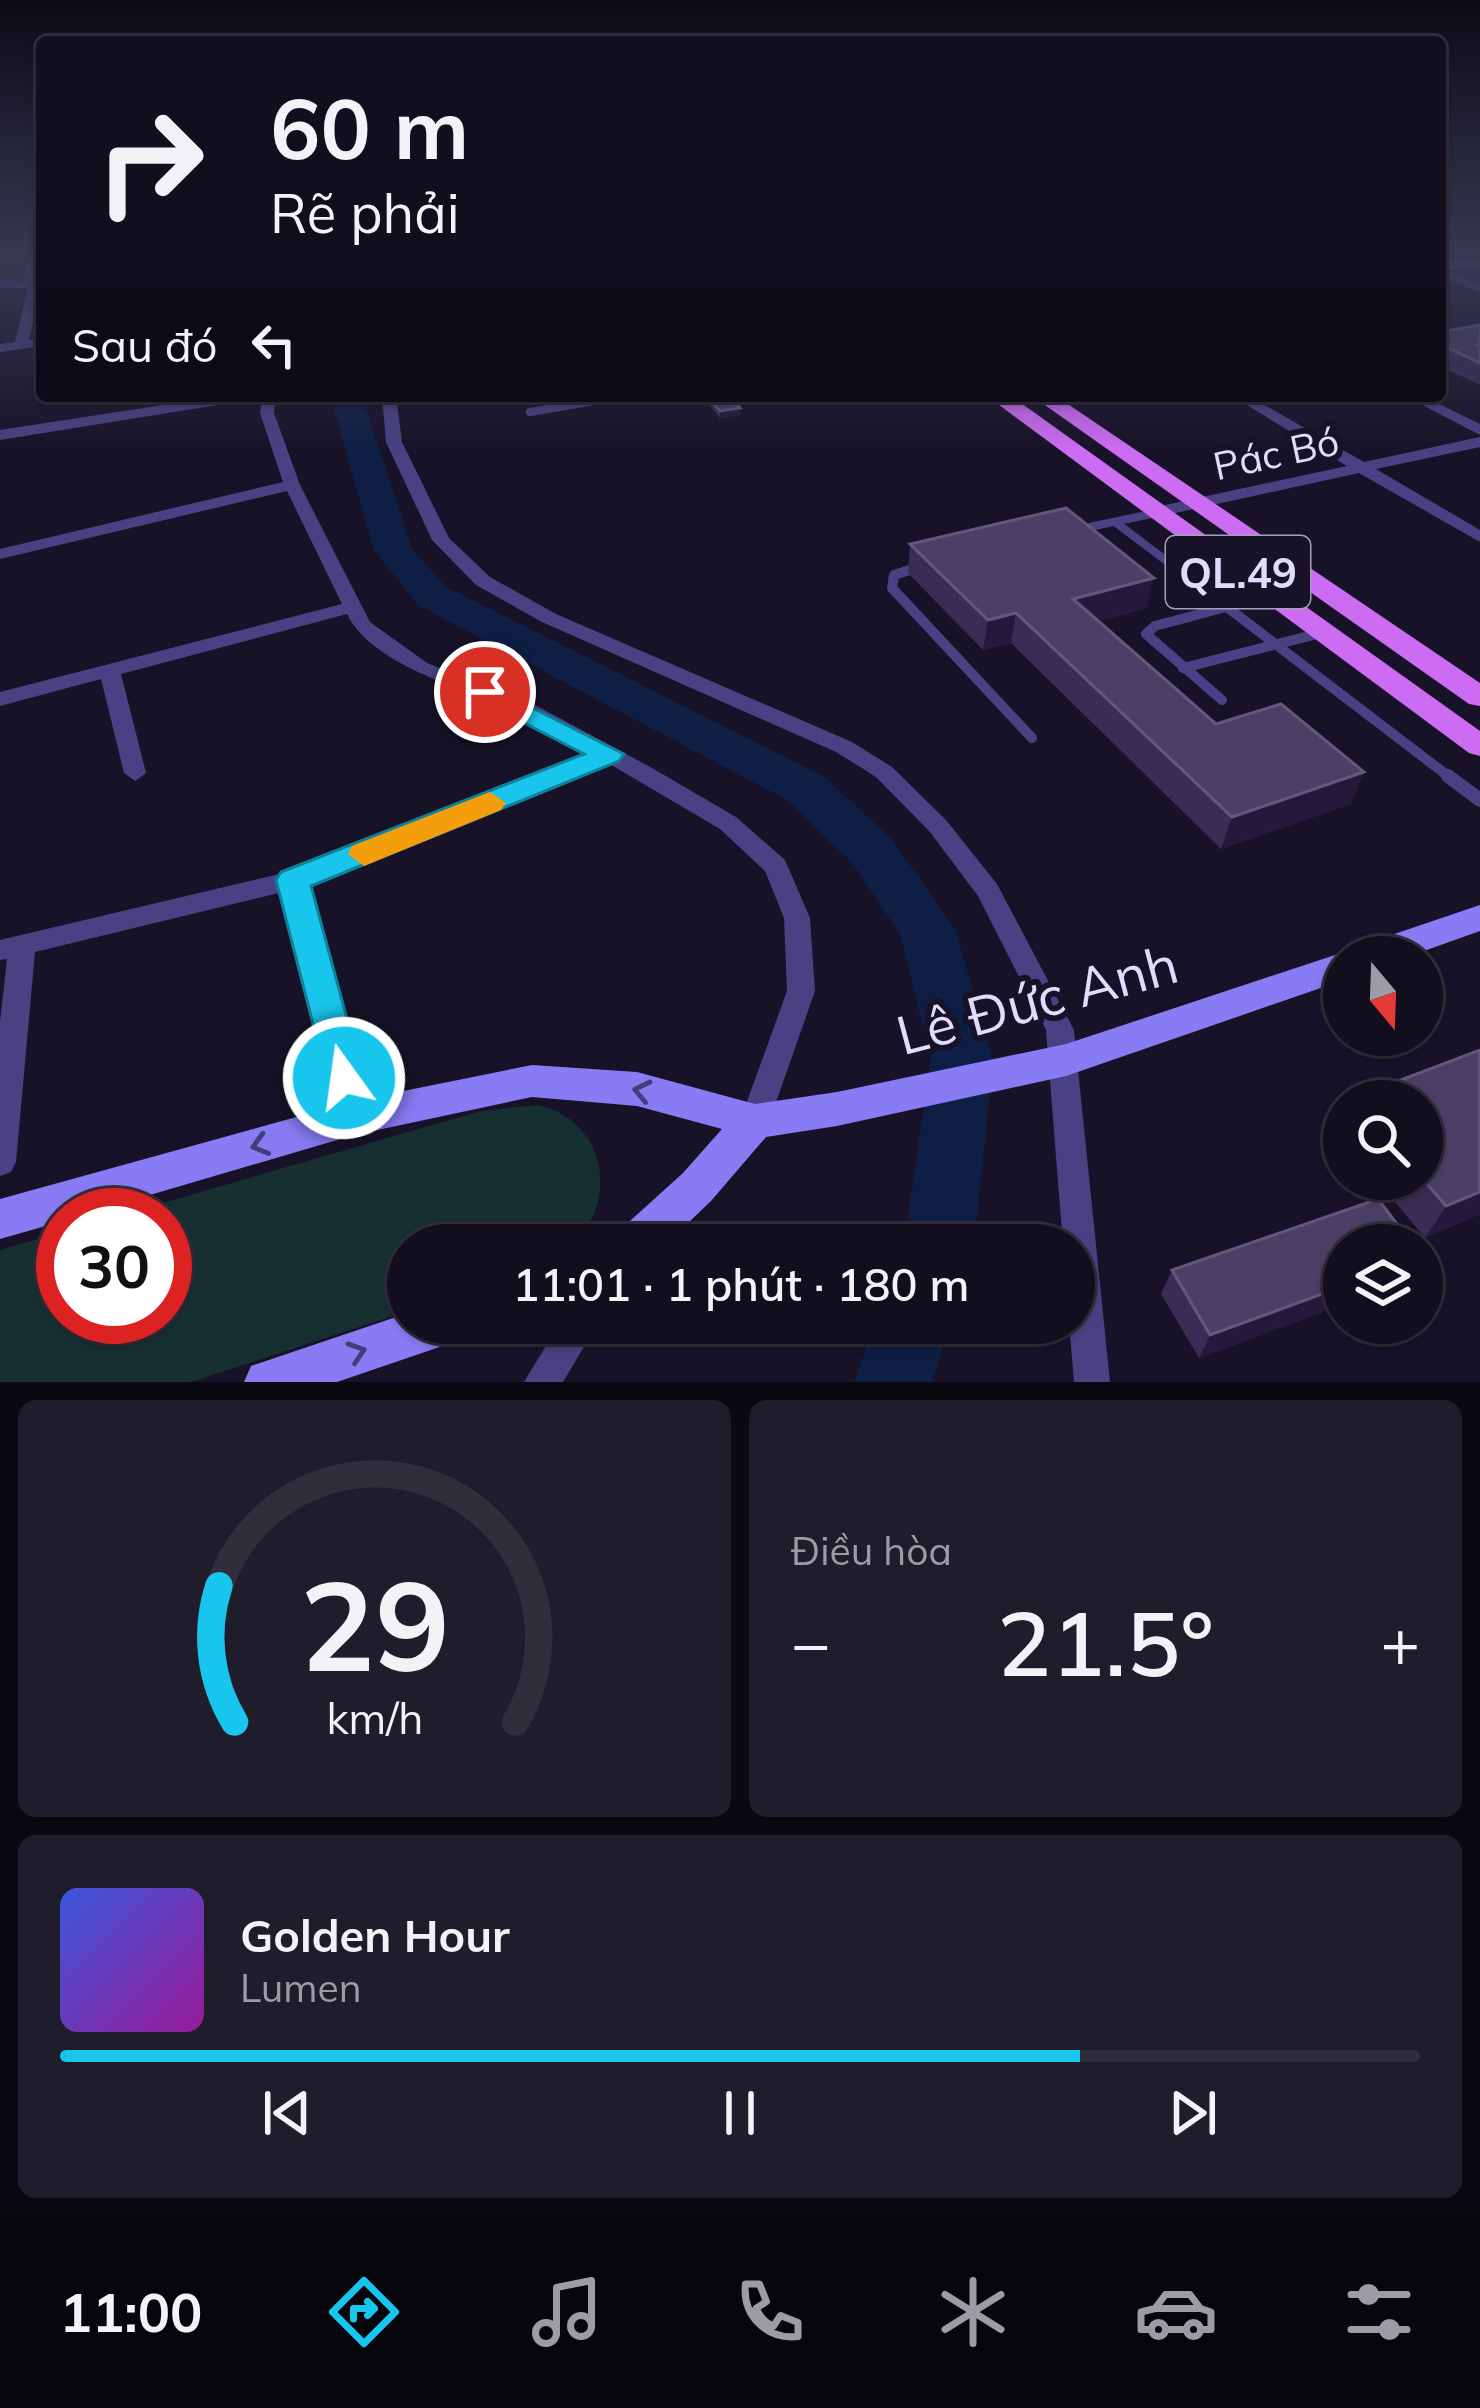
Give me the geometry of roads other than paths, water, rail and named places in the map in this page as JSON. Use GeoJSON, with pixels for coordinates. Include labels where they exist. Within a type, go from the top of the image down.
{"type":"FeatureCollection","features":[{"type":"Feature","properties":{"kind":"main road","name":"QL.49"},"geometry":{"type":"LineString","coordinates":[[1005,402],[1480,746]]}},
{"type":"Feature","properties":{"kind":"main road","name":"QL.49"},"geometry":{"type":"LineString","coordinates":[[1051,402],[1480,697]]}},
{"type":"Feature","properties":{"kind":"street"},"geometry":{"type":"LineString","coordinates":[[21,345],[26,322]]}},
{"type":"Feature","properties":{"kind":"street"},"geometry":{"type":"LineString","coordinates":[[0,348],[36,344]]}},
{"type":"Feature","properties":{"kind":"street"},"geometry":{"type":"LineString","coordinates":[[0,436],[212,402]]}},
{"type":"Feature","properties":{"kind":"street"},"geometry":{"type":"LineString","coordinates":[[268,402],[267,413],[292,484],[362,626],[420,667],[518,704],[609,754],[728,824],[776,866],[797,918],[801,991],[755,1121],[656,1224]]}},
{"type":"Feature","properties":{"kind":"street"},"geometry":{"type":"LineString","coordinates":[[390,402],[394,442],[441,540],[483,581],[549,618],[812,731],[884,772],[938,826],[988,891],[1060,1030],[1092,1382]]}},
{"type":"Feature","properties":{"kind":"street"},"geometry":{"type":"LineString","coordinates":[[1249,402],[1480,537]]}},
{"type":"Feature","properties":{"kind":"street"},"geometry":{"type":"LineString","coordinates":[[1424,402],[1480,430]]}},
{"type":"Feature","properties":{"kind":"street","name":"Pác Bó"},"geometry":{"type":"LineString","coordinates":[[1156,512],[1480,442]]}},
{"type":"Feature","properties":{"kind":"street"},"geometry":{"type":"LineString","coordinates":[[0,554],[292,484]]}},
{"type":"Feature","properties":{"kind":"street"},"geometry":{"type":"LineString","coordinates":[[0,699],[352,607]]}},
{"type":"Feature","properties":{"kind":"street"},"geometry":{"type":"LineString","coordinates":[[110,673],[135,773]]}},
{"type":"Feature","properties":{"kind":"street"},"geometry":{"type":"LineString","coordinates":[[0,1162],[11,947],[293,880],[609,754]]}},
{"type":"Feature","properties":{"kind":"street"},"geometry":{"type":"LineString","coordinates":[[293,880],[354,1118]]}},
{"type":"Feature","properties":{"kind":"street"},"geometry":{"type":"LineString","coordinates":[[1428,936],[1480,918]]}},
{"type":"Feature","properties":{"kind":"street","name":"Lê Đức Anh"},"geometry":{"type":"LineString","coordinates":[[0,1219],[354,1118],[459,1093],[579,1081],[637,1089],[755,1121],[837,1109],[1066,1060],[1323,972]]}},
{"type":"Feature","properties":{"kind":"street"},"geometry":{"type":"LineString","coordinates":[[267,1382],[387,1343]]}},
{"type":"Feature","properties":{"kind":"street"},"geometry":{"type":"LineString","coordinates":[[542,1382],[567,1344]]}},
{"type":"Feature","properties":{"kind":"lane"},"geometry":{"type":"LineString","coordinates":[[530,412],[586,402]]}},
{"type":"Feature","properties":{"kind":"lane"},"geometry":{"type":"LineString","coordinates":[[1068,532],[1156,512]]}},
{"type":"Feature","properties":{"kind":"lane"},"geometry":{"type":"LineString","coordinates":[[1114,521],[1480,800]]}},
{"type":"Feature","properties":{"kind":"lane"},"geometry":{"type":"LineString","coordinates":[[928,565],[894,575],[892,588],[1032,738]]}},
{"type":"Feature","properties":{"kind":"lane"},"geometry":{"type":"LineString","coordinates":[[1222,700],[1146,631],[1226,607]]}},
{"type":"Feature","properties":{"kind":"lane"},"geometry":{"type":"LineString","coordinates":[[1183,668],[1321,633]]}},
{"type":"Feature","properties":{"kind":"waterway"},"geometry":{"type":"LineString","coordinates":[[348,402],[393,550],[432,596],[805,788],[872,851],[927,929],[962,1059],[942,1224]]}},
{"type":"Feature","properties":{"kind":"waterway"},"geometry":{"type":"LineString","coordinates":[[893,1382],[906,1344]]}}]}
